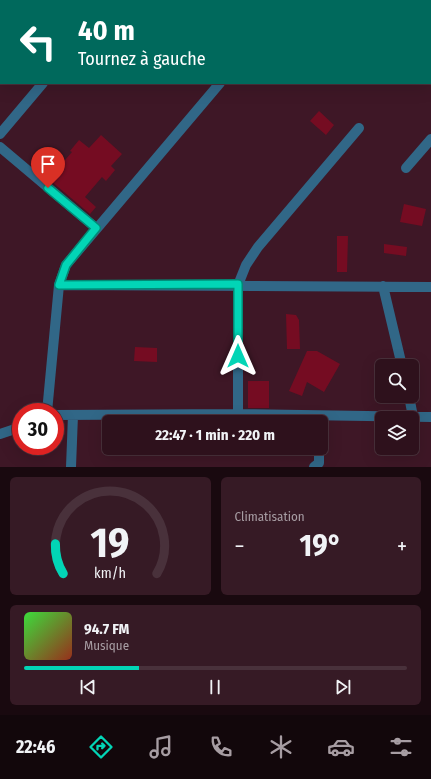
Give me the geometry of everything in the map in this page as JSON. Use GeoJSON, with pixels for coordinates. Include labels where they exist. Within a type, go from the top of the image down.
{"type":"FeatureCollection","features":[{"type":"Feature","properties":{"kind":"street"},"geometry":{"type":"LineString","coordinates":[[0,134],[42,84]]}},
{"type":"Feature","properties":{"kind":"street"},"geometry":{"type":"LineString","coordinates":[[48,403],[59,285],[66,265],[219,84]]}},
{"type":"Feature","properties":{"kind":"street"},"geometry":{"type":"LineString","coordinates":[[238,414],[238,284],[246,265],[258,247],[359,128]]}},
{"type":"Feature","properties":{"kind":"street"},"geometry":{"type":"LineString","coordinates":[[406,168],[431,139]]}},
{"type":"Feature","properties":{"kind":"street"},"geometry":{"type":"LineString","coordinates":[[0,148],[96,228]]}},
{"type":"Feature","properties":{"kind":"street"},"geometry":{"type":"LineString","coordinates":[[59,285],[238,284],[431,286]]}},
{"type":"Feature","properties":{"kind":"street"},"geometry":{"type":"LineString","coordinates":[[383,286],[400,359]]}},
{"type":"Feature","properties":{"kind":"street"},"geometry":{"type":"LineString","coordinates":[[64,415],[254,415]]}},
{"type":"Feature","properties":{"kind":"street"},"geometry":{"type":"LineString","coordinates":[[71,467],[73,415]]}},
{"type":"Feature","properties":{"kind":"street"},"geometry":{"type":"LineString","coordinates":[[419,417],[431,417]]}},
{"type":"Feature","properties":{"kind":"street"},"geometry":{"type":"LineString","coordinates":[[328,419],[375,418]]}},
{"type":"Feature","properties":{"kind":"street"},"geometry":{"type":"LineString","coordinates":[[0,434],[12,430]]}},
{"type":"Feature","properties":{"kind":"street"},"geometry":{"type":"LineString","coordinates":[[318,466],[319,455]]}},
{"type":"Feature","properties":{"kind":"building"},"geometry":{"type":"Polygon","coordinates":[[[319,111],[334,125],[326,135],[310,121],[319,111]]]}},
{"type":"Feature","properties":{"kind":"building"},"geometry":{"type":"Polygon","coordinates":[[[101,135],[122,154],[111,166],[115,170],[106,181],[102,177],[85,197],[96,207],[90,214],[51,181],[62,170],[59,167],[72,152],[70,151],[79,140],[89,148],[101,135]]]}},
{"type":"Feature","properties":{"kind":"building"},"geometry":{"type":"Polygon","coordinates":[[[404,204],[426,209],[422,226],[400,222],[404,204]]]}},
{"type":"Feature","properties":{"kind":"building"},"geometry":{"type":"Polygon","coordinates":[[[337,236],[348,236],[347,272],[337,272],[337,236]]]}},
{"type":"Feature","properties":{"kind":"building"},"geometry":{"type":"Polygon","coordinates":[[[384,244],[407,247],[406,256],[384,253],[384,244]]]}},
{"type":"Feature","properties":{"kind":"building"},"geometry":{"type":"Polygon","coordinates":[[[286,314],[296,315],[299,320],[300,349],[287,349],[286,314]]]}},
{"type":"Feature","properties":{"kind":"building"},"geometry":{"type":"Polygon","coordinates":[[[135,347],[157,348],[157,362],[134,361],[135,347]]]}},
{"type":"Feature","properties":{"kind":"building"},"geometry":{"type":"Polygon","coordinates":[[[307,351],[317,351],[340,364],[324,392],[307,382],[302,396],[289,391],[307,351]]]}},
{"type":"Feature","properties":{"kind":"building"},"geometry":{"type":"Polygon","coordinates":[[[248,381],[269,381],[269,408],[248,408],[248,381]]]}},
{"type":"Feature","properties":{"kind":"route"},"geometry":{"type":"LineString","coordinates":[[48,188],[96,228],[78,248],[66,265],[59,285],[238,284],[238,356]]}}]}
